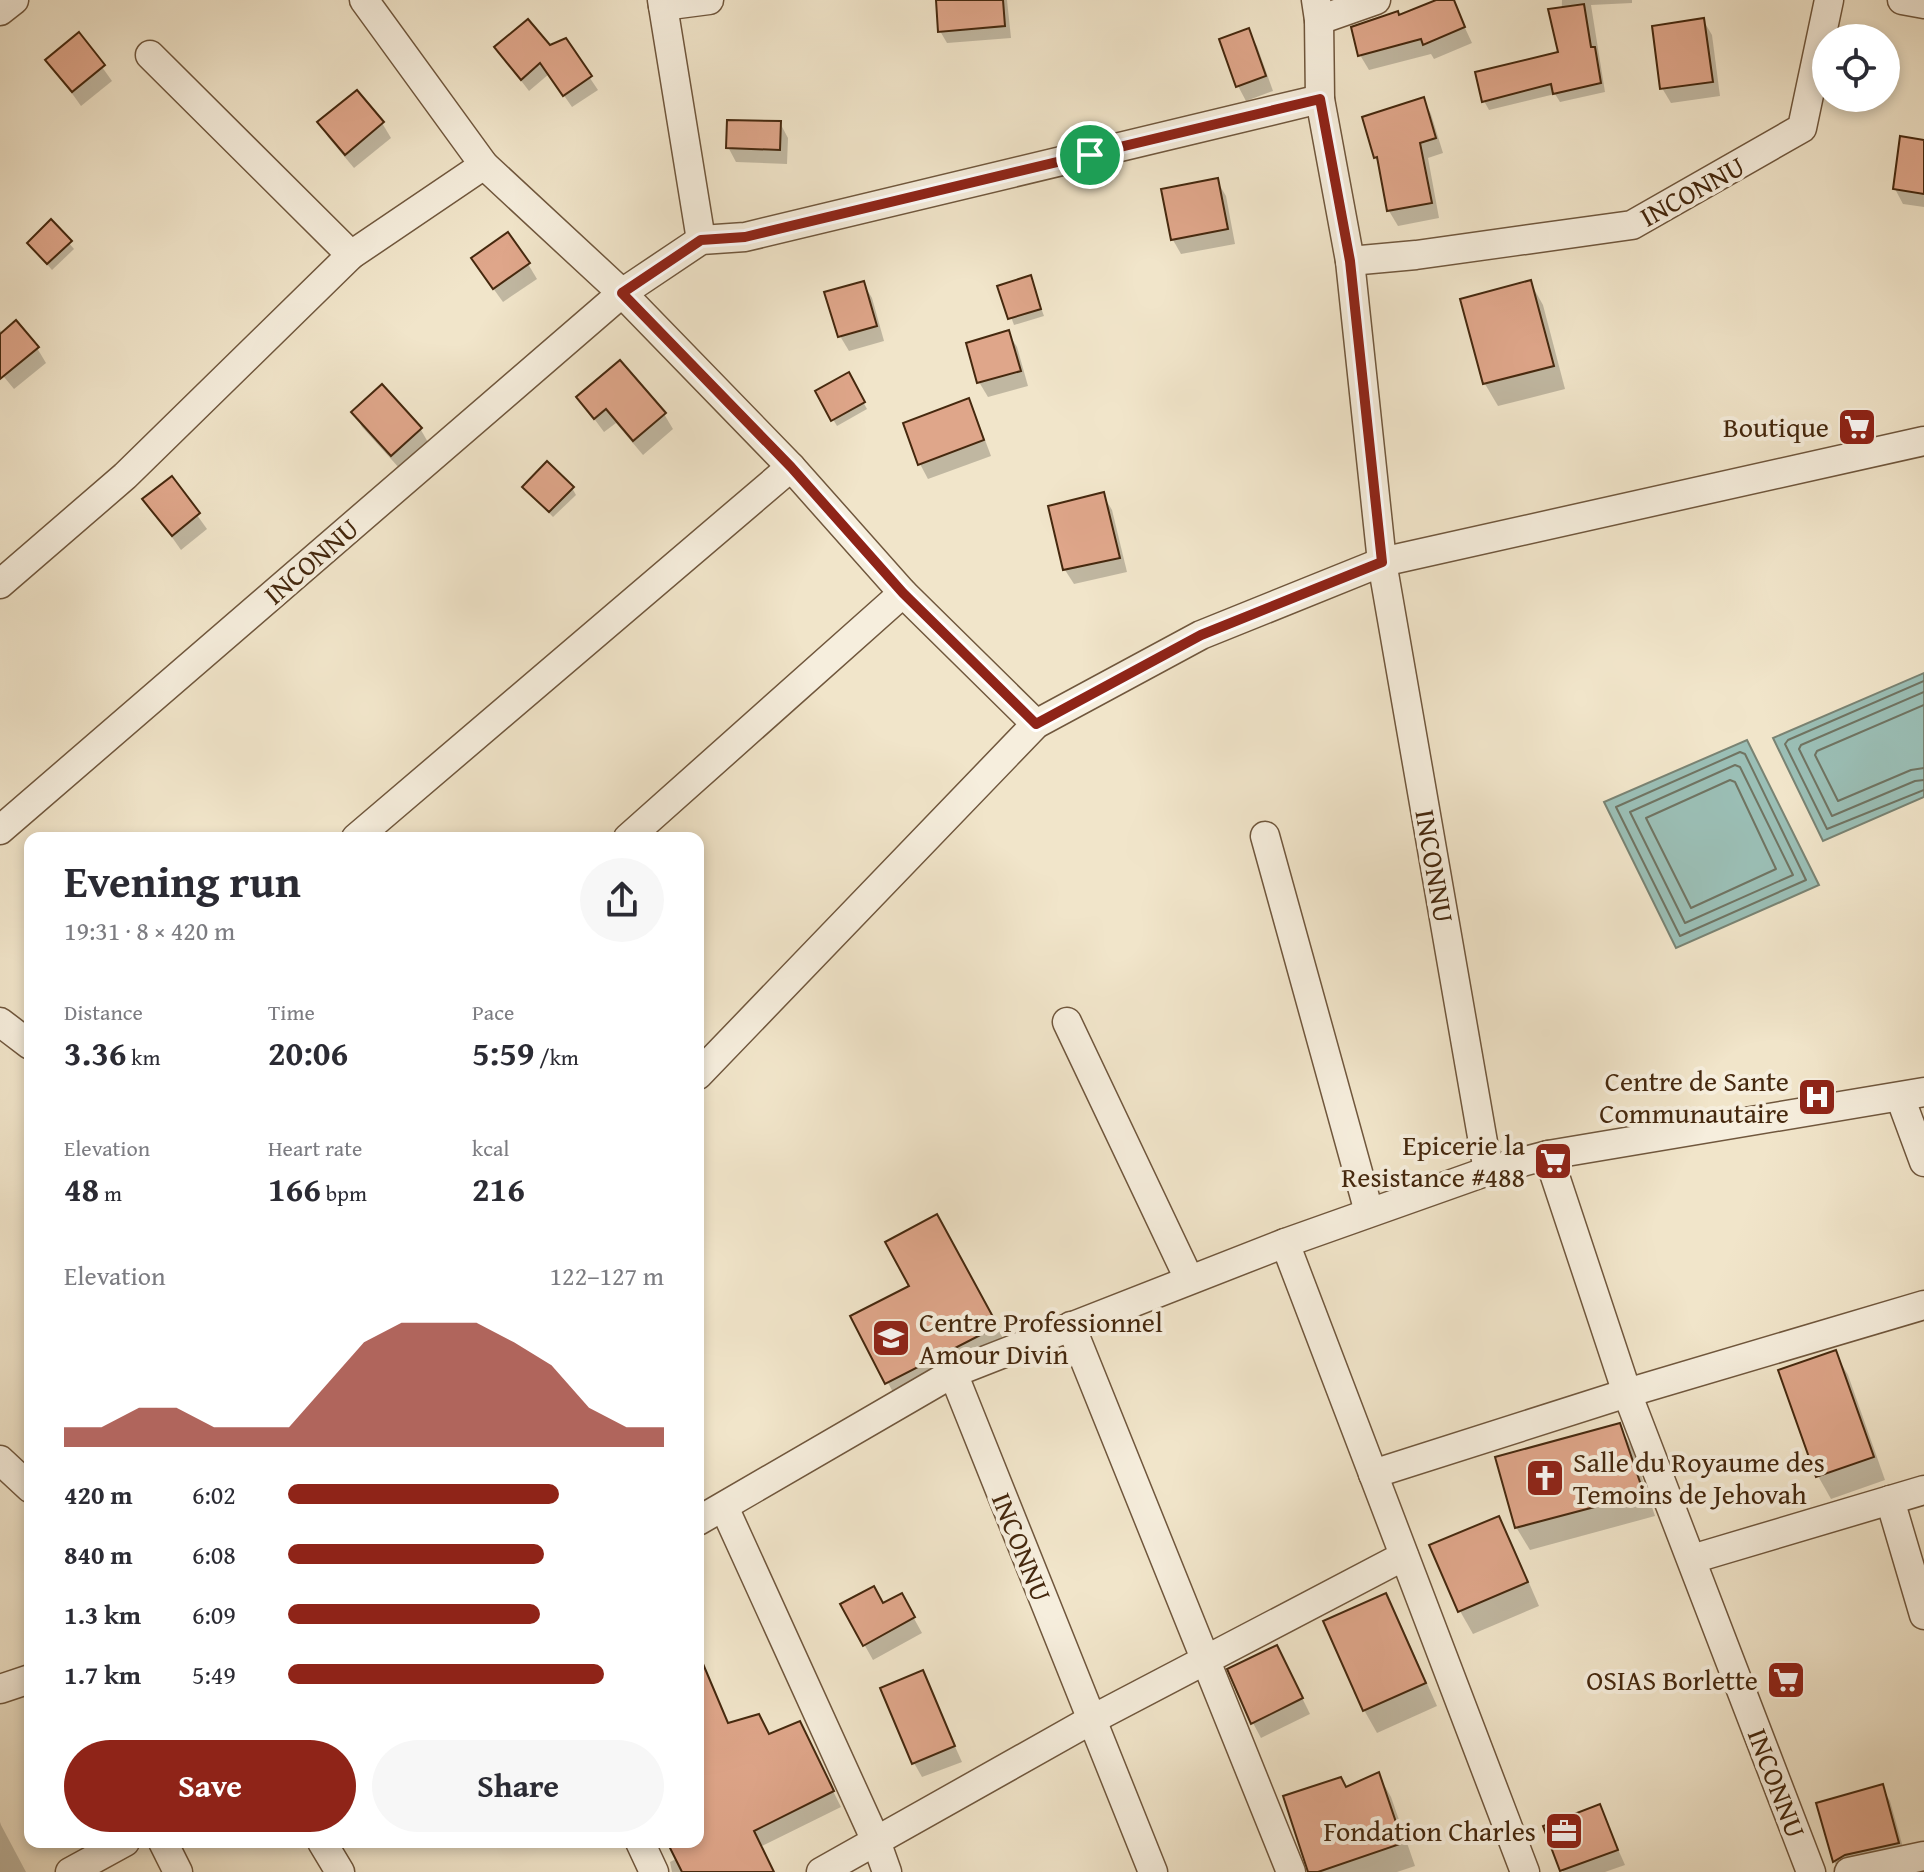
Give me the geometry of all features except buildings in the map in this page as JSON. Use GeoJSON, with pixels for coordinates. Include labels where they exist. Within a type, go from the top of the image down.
{"type":"FeatureCollection","features":[{"type":"Feature","properties":{"kind":"street"},"geometry":{"type":"LineString","coordinates":[[0,11],[14,0]]}},
{"type":"Feature","properties":{"kind":"street"},"geometry":{"type":"LineString","coordinates":[[364,0],[484,165],[622,293],[791,467],[903,593],[1036,724]]}},
{"type":"Feature","properties":{"kind":"street"},"geometry":{"type":"LineString","coordinates":[[701,240],[662,3],[709,0]]}},
{"type":"Feature","properties":{"kind":"street","name":"INCONNU"},"geometry":{"type":"LineString","coordinates":[[1376,0],[1318,10],[1320,99],[1350,261],[1382,562],[1488,1171]]}},
{"type":"Feature","properties":{"kind":"street","name":"INCONNU"},"geometry":{"type":"LineString","coordinates":[[1350,261],[1416,255],[1632,225],[1802,128],[1829,0]]}},
{"type":"Feature","properties":{"kind":"street"},"geometry":{"type":"LineString","coordinates":[[1902,0],[1924,4]]}},
{"type":"Feature","properties":{"kind":"street"},"geometry":{"type":"LineString","coordinates":[[150,55],[351,255]]}},
{"type":"Feature","properties":{"kind":"street","name":"INCONNU"},"geometry":{"type":"LineString","coordinates":[[0,830],[622,293],[701,240],[745,237],[1320,99]]}},
{"type":"Feature","properties":{"kind":"street"},"geometry":{"type":"LineString","coordinates":[[0,584],[125,476],[351,255],[484,165]]}},
{"type":"Feature","properties":{"kind":"street"},"geometry":{"type":"LineString","coordinates":[[704,1069],[1036,724],[1201,635],[1382,562],[1924,441]]}},
{"type":"Feature","properties":{"kind":"street"},"geometry":{"type":"LineString","coordinates":[[363,832],[791,467]]}},
{"type":"Feature","properties":{"kind":"street"},"geometry":{"type":"LineString","coordinates":[[635,832],[903,593]]}},
{"type":"Feature","properties":{"kind":"street"},"geometry":{"type":"LineString","coordinates":[[1265,836],[1369,1212]]}},
{"type":"Feature","properties":{"kind":"street"},"geometry":{"type":"LineString","coordinates":[[1067,1022],[1189,1279]]}},
{"type":"Feature","properties":{"kind":"street"},"geometry":{"type":"LineString","coordinates":[[704,1518],[953,1373],[1189,1279],[1488,1171],[1548,1155],[1912,1094],[1924,1162]]}},
{"type":"Feature","properties":{"kind":"street","name":"INCONNU"},"geometry":{"type":"LineString","coordinates":[[1548,1155],[1627,1393],[1811,1872]]}},
{"type":"Feature","properties":{"kind":"street"},"geometry":{"type":"LineString","coordinates":[[1285,1243],[1525,1872]]}},
{"type":"Feature","properties":{"kind":"street"},"geometry":{"type":"LineString","coordinates":[[1373,1474],[1627,1393],[1924,1305]]}},
{"type":"Feature","properties":{"kind":"street"},"geometry":{"type":"LineString","coordinates":[[1071,1326],[1291,1872]]}},
{"type":"Feature","properties":{"kind":"street","name":"INCONNU"},"geometry":{"type":"LineString","coordinates":[[953,1373],[1153,1872]]}},
{"type":"Feature","properties":{"kind":"street"},"geometry":{"type":"LineString","coordinates":[[0,1460],[24,1482]]}},
{"type":"Feature","properties":{"kind":"street"},"geometry":{"type":"LineString","coordinates":[[1692,1559],[1924,1490]]}},
{"type":"Feature","properties":{"kind":"street"},"geometry":{"type":"LineString","coordinates":[[1890,1500],[1924,1615]]}},
{"type":"Feature","properties":{"kind":"street"},"geometry":{"type":"LineString","coordinates":[[724,1507],[876,1841],[887,1872]]}},
{"type":"Feature","properties":{"kind":"street"},"geometry":{"type":"LineString","coordinates":[[821,1872],[1091,1720],[1404,1556]]}},
{"type":"Feature","properties":{"kind":"street"},"geometry":{"type":"LineString","coordinates":[[0,1689],[24,1681]]}},
{"type":"Feature","properties":{"kind":"street"},"geometry":{"type":"LineString","coordinates":[[70,1872],[114,1848]]}},
{"type":"Feature","properties":{"kind":"street"},"geometry":{"type":"LineString","coordinates":[[166,1848],[178,1872]]}},
{"type":"Feature","properties":{"kind":"street"},"geometry":{"type":"LineString","coordinates":[[326,1848],[340,1872]]}},
{"type":"Feature","properties":{"kind":"street"},"geometry":{"type":"LineString","coordinates":[[643,1848],[654,1872]]}},
{"type":"Feature","properties":{"kind":"street"},"geometry":{"type":"LineString","coordinates":[[1849,1872],[1924,1856]]}},
{"type":"Feature","properties":{"kind":"water"},"geometry":{"type":"Polygon","coordinates":[[[1924,673],[1924,797],[1823,841],[1773,738],[1924,673]]]}},
{"type":"Feature","properties":{"kind":"water"},"geometry":{"type":"Polygon","coordinates":[[[1747,740],[1819,885],[1676,948],[1604,802],[1747,740]]]}},
{"type":"Feature","properties":{"kind":"place","name":"Boutique"},"geometry":{"type":"Point","coordinates":[1857,427]}},
{"type":"Feature","properties":{"kind":"place","name":"Centre de Sante Communautaire"},"geometry":{"type":"Point","coordinates":[1817,1097]}},
{"type":"Feature","properties":{"kind":"place","name":"Epicerie la Resistance #488"},"geometry":{"type":"Point","coordinates":[1553,1161]}},
{"type":"Feature","properties":{"kind":"place","name":"Centre Professionnel Amour Divin"},"geometry":{"type":"Point","coordinates":[891,1338]}},
{"type":"Feature","properties":{"kind":"place","name":"Salle du Royaume des Temoins de Jehovah"},"geometry":{"type":"Point","coordinates":[1545,1478]}},
{"type":"Feature","properties":{"kind":"place","name":"OSIAS Borlette"},"geometry":{"type":"Point","coordinates":[1786,1680]}},
{"type":"Feature","properties":{"kind":"place","name":"Fondation Charles"},"geometry":{"type":"Point","coordinates":[1564,1831]}},
{"type":"Feature","properties":{"kind":"route"},"geometry":{"type":"LineString","coordinates":[[1320,99],[1350,261],[1382,562],[1201,635],[1036,724],[903,593],[791,467],[622,293],[701,240],[745,237],[1090,155],[1320,99]]}}]}
